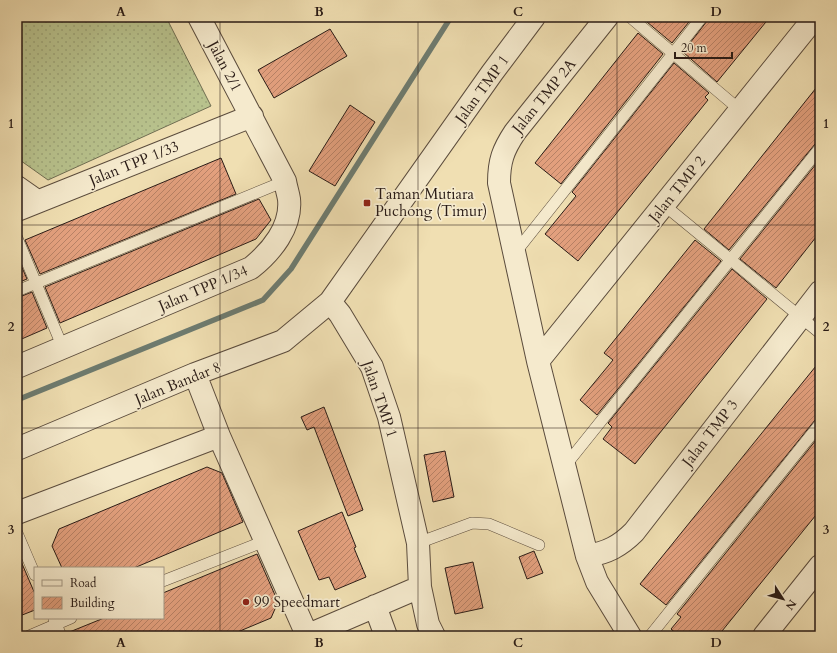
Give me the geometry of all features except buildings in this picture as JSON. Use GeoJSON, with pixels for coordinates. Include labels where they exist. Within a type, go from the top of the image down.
{"type":"FeatureCollection","features":[{"type":"Feature","properties":{"kind":"street","name":"Jalan 2/1"},"geometry":{"type":"LineString","coordinates":[[199,17],[252,116]]}},
{"type":"Feature","properties":{"kind":"street","name":"Jalan TMP 1"},"geometry":{"type":"LineString","coordinates":[[434,636],[428,624],[420,587],[418,543],[390,417],[372,367],[340,314],[330,302],[492,73],[534,17]]}},
{"type":"Feature","properties":{"kind":"street","name":"Jalan TMP 2A"},"geometry":{"type":"LineString","coordinates":[[607,17],[515,132],[504,148],[499,165],[499,182],[538,361],[587,556],[597,582],[630,636]]}},
{"type":"Feature","properties":{"kind":"street","name":"Jalan TMP 2"},"geometry":{"type":"LineString","coordinates":[[538,361],[815,17]]}},
{"type":"Feature","properties":{"kind":"street","name":"Jalan TPP 1/34"},"geometry":{"type":"LineString","coordinates":[[17,367],[251,268],[265,257],[277,241],[286,223],[289,200],[285,181],[252,116]]}},
{"type":"Feature","properties":{"kind":"street","name":"Jalan TPP 1/33"},"geometry":{"type":"LineString","coordinates":[[17,210],[252,116]]}},
{"type":"Feature","properties":{"kind":"street"},"geometry":{"type":"LineString","coordinates":[[17,187],[37,201]]}},
{"type":"Feature","properties":{"kind":"street","name":"Jalan TMP 3"},"geometry":{"type":"LineString","coordinates":[[587,556],[610,550],[623,542],[634,532],[820,292]]}},
{"type":"Feature","properties":{"kind":"street","name":"Jalan Bandar 8"},"geometry":{"type":"LineString","coordinates":[[17,450],[194,374],[283,341],[330,302]]}},
{"type":"Feature","properties":{"kind":"street"},"geometry":{"type":"LineString","coordinates":[[194,374],[219,436],[306,636],[420,587]]}},
{"type":"Feature","properties":{"kind":"street"},"geometry":{"type":"LineString","coordinates":[[17,513],[219,436]]}},
{"type":"Feature","properties":{"kind":"street"},"geometry":{"type":"LineString","coordinates":[[764,636],[820,566]]}},
{"type":"Feature","properties":{"kind":"street"},"geometry":{"type":"LineString","coordinates":[[375,606],[386,636]]}},
{"type":"Feature","properties":{"kind":"lane"},"geometry":{"type":"LineString","coordinates":[[630,17],[740,110]]}},
{"type":"Feature","properties":{"kind":"lane"},"geometry":{"type":"LineString","coordinates":[[514,253],[702,17]]}},
{"type":"Feature","properties":{"kind":"lane"},"geometry":{"type":"LineString","coordinates":[[565,466],[820,148]]}},
{"type":"Feature","properties":{"kind":"lane"},"geometry":{"type":"LineString","coordinates":[[17,291],[285,181]]}},
{"type":"Feature","properties":{"kind":"lane"},"geometry":{"type":"LineString","coordinates":[[664,205],[820,333]]}},
{"type":"Feature","properties":{"kind":"lane"},"geometry":{"type":"LineString","coordinates":[[17,238],[63,348]]}},
{"type":"Feature","properties":{"kind":"lane"},"geometry":{"type":"LineString","coordinates":[[650,636],[820,424]]}},
{"type":"Feature","properties":{"kind":"lane"},"geometry":{"type":"LineString","coordinates":[[418,543],[472,523],[490,524],[539,545]]}},
{"type":"Feature","properties":{"kind":"lane"},"geometry":{"type":"LineString","coordinates":[[17,533],[34,573]]}},
{"type":"Feature","properties":{"kind":"lane"},"geometry":{"type":"LineString","coordinates":[[164,581],[265,541]]}},
{"type":"Feature","properties":{"kind":"lane"},"geometry":{"type":"LineString","coordinates":[[29,636],[55,621],[66,619]]}},
{"type":"Feature","properties":{"kind":"lane"},"geometry":{"type":"LineString","coordinates":[[55,621],[61,636]]}},
{"type":"Feature","properties":{"kind":"green space"},"geometry":{"type":"Polygon","coordinates":[[[17,17],[166,17],[211,106],[48,180],[17,158],[17,17]]]}},
{"type":"Feature","properties":{"kind":"waterway"},"geometry":{"type":"LineString","coordinates":[[17,400],[263,300],[291,269],[451,17]]}},
{"type":"Feature","properties":{"kind":"place","name":"Taman Mutiara Puchong (Timur)"},"geometry":{"type":"Point","coordinates":[367,203]}},
{"type":"Feature","properties":{"kind":"place","name":"99 Speedmart"},"geometry":{"type":"Point","coordinates":[246,602]}}]}
